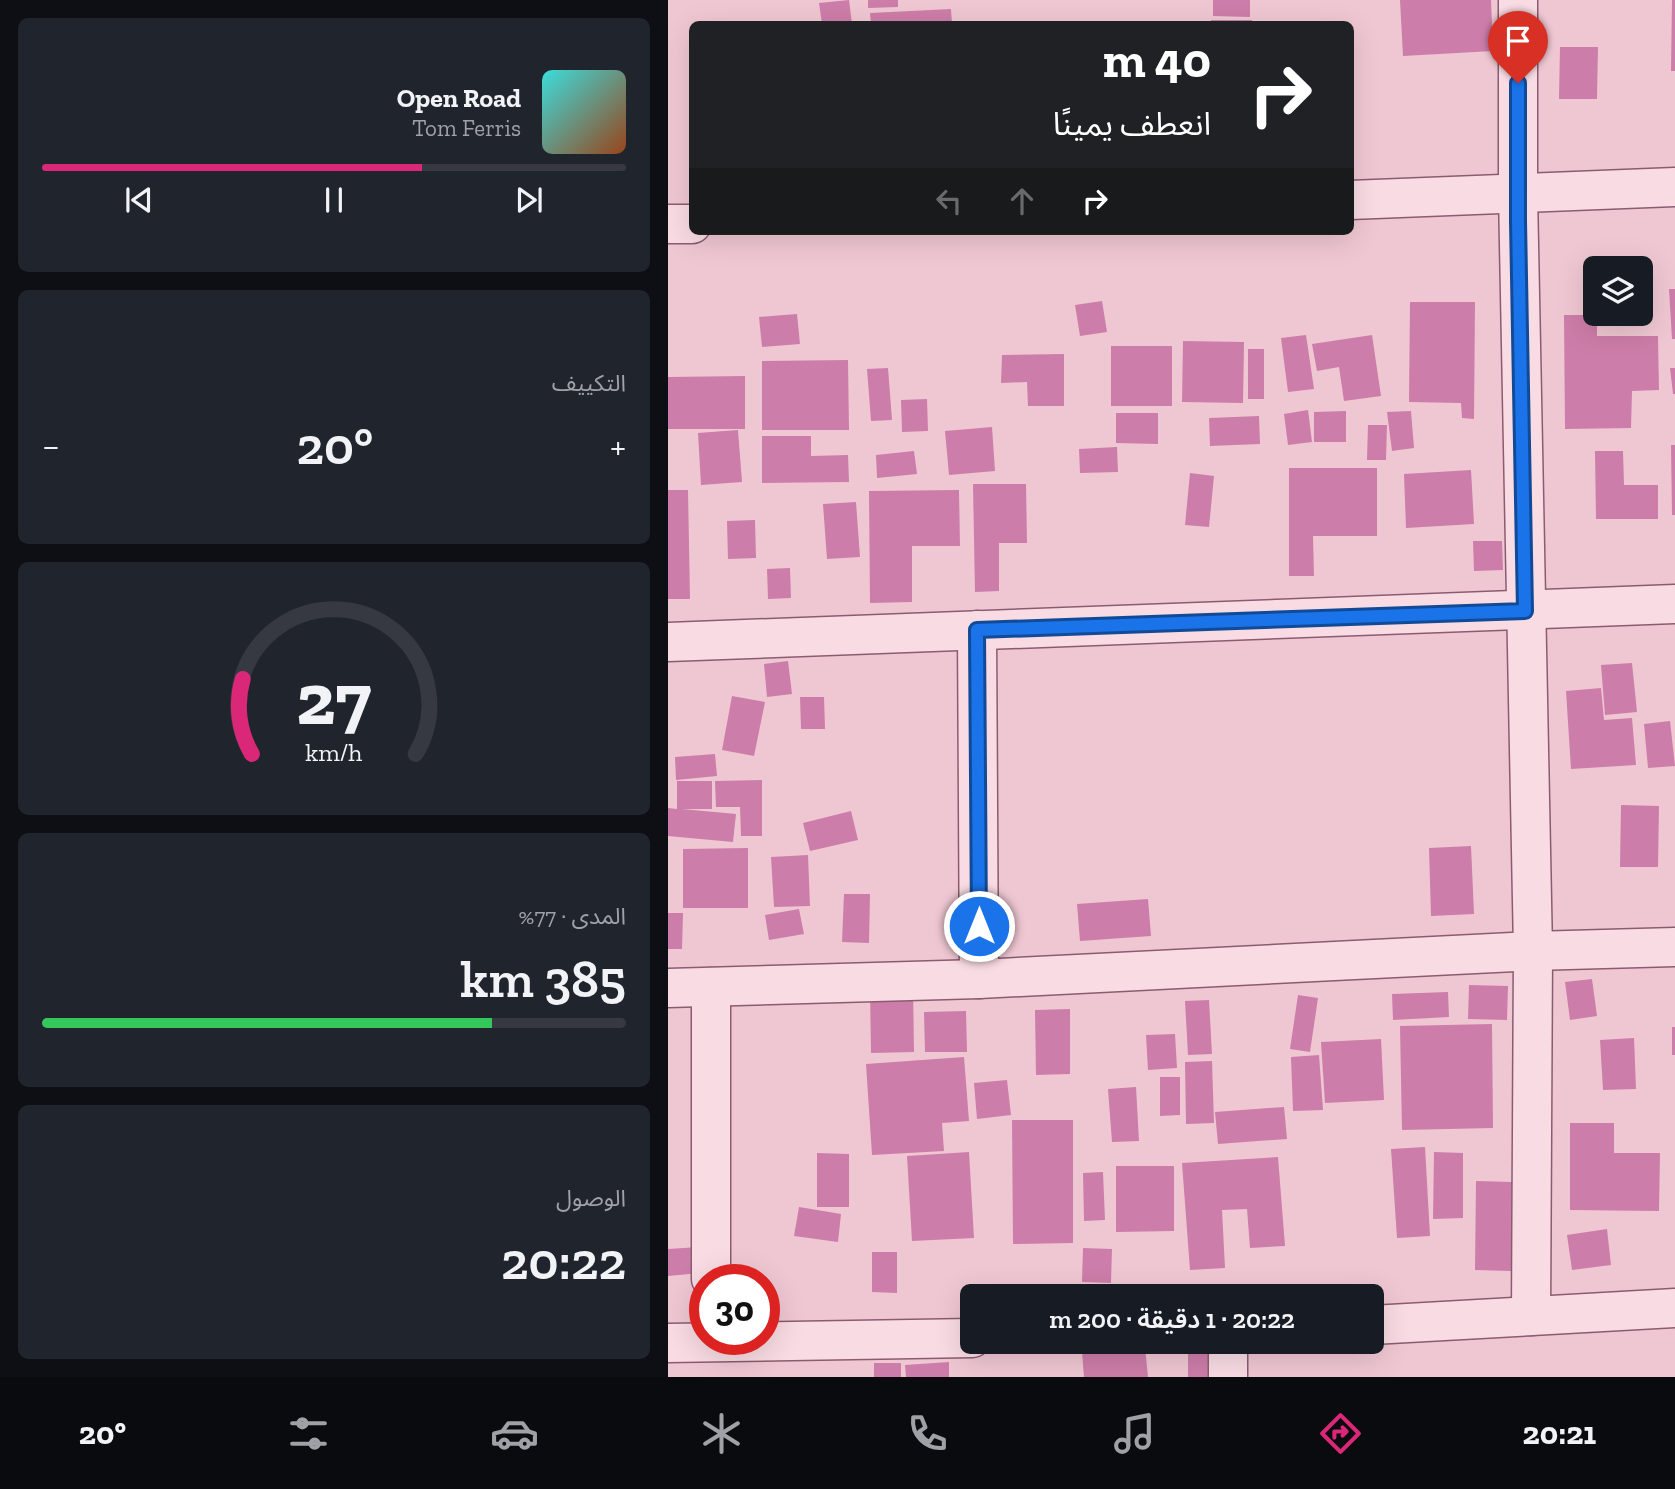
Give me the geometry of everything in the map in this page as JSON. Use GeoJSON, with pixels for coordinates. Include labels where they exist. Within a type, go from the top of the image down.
{"type":"FeatureCollection","features":[{"type":"Feature","properties":{"kind":"street"},"geometry":{"type":"LineString","coordinates":[[1518,0],[1518,194],[1533,951],[1531,1316]]}},
{"type":"Feature","properties":{"kind":"street"},"geometry":{"type":"LineString","coordinates":[[1354,200],[1674,187]]}},
{"type":"Feature","properties":{"kind":"street"},"geometry":{"type":"LineString","coordinates":[[668,225],[689,224]]}},
{"type":"Feature","properties":{"kind":"street"},"geometry":{"type":"LineString","coordinates":[[668,642],[1674,604]]}},
{"type":"Feature","properties":{"kind":"street"},"geometry":{"type":"LineString","coordinates":[[977,630],[979,979]]}},
{"type":"Feature","properties":{"kind":"street"},"geometry":{"type":"LineString","coordinates":[[668,988],[979,979],[1533,951],[1674,947]]}},
{"type":"Feature","properties":{"kind":"street"},"geometry":{"type":"LineString","coordinates":[[711,987],[711,1264]]}},
{"type":"Feature","properties":{"kind":"street"},"geometry":{"type":"LineString","coordinates":[[1384,1324],[1674,1308]]}},
{"type":"Feature","properties":{"kind":"street"},"geometry":{"type":"LineString","coordinates":[[780,1340],[960,1338]]}},
{"type":"Feature","properties":{"kind":"street"},"geometry":{"type":"LineString","coordinates":[[668,1343],[689,1342]]}},
{"type":"Feature","properties":{"kind":"street"},"geometry":{"type":"LineString","coordinates":[[1228,1354],[1228,1377]]}},
{"type":"Feature","properties":{"kind":"building"},"geometry":{"type":"Polygon","coordinates":[[[849,0],[852,21],[822,21],[819,3],[849,0]]]}},
{"type":"Feature","properties":{"kind":"building"},"geometry":{"type":"Polygon","coordinates":[[[868,0],[898,0],[898,7],[868,8],[868,0]]]}},
{"type":"Feature","properties":{"kind":"building"},"geometry":{"type":"Polygon","coordinates":[[[1213,0],[1250,0],[1250,17],[1213,16],[1213,0]]]}},
{"type":"Feature","properties":{"kind":"building"},"geometry":{"type":"Polygon","coordinates":[[[1400,0],[1491,0],[1493,51],[1403,56],[1400,0]]]}},
{"type":"Feature","properties":{"kind":"building"},"geometry":{"type":"Polygon","coordinates":[[[1672,0],[1675,0],[1675,71],[1671,71],[1672,0]]]}},
{"type":"Feature","properties":{"kind":"building"},"geometry":{"type":"Polygon","coordinates":[[[951,9],[952,21],[871,21],[870,13],[951,9]]]}},
{"type":"Feature","properties":{"kind":"building"},"geometry":{"type":"Polygon","coordinates":[[[1211,20],[1252,20],[1252,21],[1211,20]]]}},
{"type":"Feature","properties":{"kind":"building"},"geometry":{"type":"Polygon","coordinates":[[[1560,47],[1598,47],[1597,99],[1559,99],[1560,47]]]}},
{"type":"Feature","properties":{"kind":"building"},"geometry":{"type":"Polygon","coordinates":[[[1669,289],[1675,289],[1675,339],[1672,339],[1669,289]]]}},
{"type":"Feature","properties":{"kind":"building"},"geometry":{"type":"Polygon","coordinates":[[[1102,301],[1107,332],[1080,336],[1075,305],[1102,301]]]}},
{"type":"Feature","properties":{"kind":"building"},"geometry":{"type":"Polygon","coordinates":[[[1410,302],[1475,302],[1474,419],[1462,418],[1461,403],[1409,402],[1410,302]]]}},
{"type":"Feature","properties":{"kind":"building"},"geometry":{"type":"Polygon","coordinates":[[[797,314],[800,344],[762,347],[759,317],[797,314]]]}},
{"type":"Feature","properties":{"kind":"building"},"geometry":{"type":"Polygon","coordinates":[[[1564,315],[1583,315],[1583,326],[1597,326],[1597,336],[1658,336],[1659,390],[1632,391],[1631,428],[1565,429],[1564,315]]]}},
{"type":"Feature","properties":{"kind":"building"},"geometry":{"type":"Polygon","coordinates":[[[1306,335],[1314,389],[1288,392],[1281,338],[1306,335]]]}},
{"type":"Feature","properties":{"kind":"building"},"geometry":{"type":"Polygon","coordinates":[[[1372,335],[1381,396],[1344,401],[1339,367],[1317,371],[1312,344],[1372,335]]]}},
{"type":"Feature","properties":{"kind":"building"},"geometry":{"type":"Polygon","coordinates":[[[1183,341],[1244,342],[1243,403],[1182,402],[1183,341]]]}},
{"type":"Feature","properties":{"kind":"building"},"geometry":{"type":"Polygon","coordinates":[[[1111,346],[1172,346],[1172,406],[1111,406],[1111,346]]]}},
{"type":"Feature","properties":{"kind":"building"},"geometry":{"type":"Polygon","coordinates":[[[1248,349],[1264,349],[1264,399],[1248,399],[1248,349]]]}},
{"type":"Feature","properties":{"kind":"building"},"geometry":{"type":"Polygon","coordinates":[[[1064,354],[1064,406],[1028,406],[1027,382],[1001,383],[1002,355],[1064,354]]]}},
{"type":"Feature","properties":{"kind":"building"},"geometry":{"type":"Polygon","coordinates":[[[848,360],[849,430],[762,430],[762,361],[848,360]]]}},
{"type":"Feature","properties":{"kind":"building"},"geometry":{"type":"Polygon","coordinates":[[[888,368],[892,420],[871,421],[867,369],[888,368]]]}},
{"type":"Feature","properties":{"kind":"building"},"geometry":{"type":"Polygon","coordinates":[[[1670,368],[1675,368],[1675,394],[1673,394],[1670,368]]]}},
{"type":"Feature","properties":{"kind":"building"},"geometry":{"type":"Polygon","coordinates":[[[745,376],[745,429],[668,429],[668,377],[745,376]]]}},
{"type":"Feature","properties":{"kind":"building"},"geometry":{"type":"Polygon","coordinates":[[[927,399],[928,431],[902,432],[901,400],[927,399]]]}},
{"type":"Feature","properties":{"kind":"building"},"geometry":{"type":"Polygon","coordinates":[[[1308,410],[1312,442],[1288,445],[1284,414],[1308,410]]]}},
{"type":"Feature","properties":{"kind":"building"},"geometry":{"type":"Polygon","coordinates":[[[1346,411],[1346,442],[1314,442],[1314,412],[1346,411]]]}},
{"type":"Feature","properties":{"kind":"building"},"geometry":{"type":"Polygon","coordinates":[[[1411,411],[1414,448],[1392,451],[1387,412],[1411,411]]]}},
{"type":"Feature","properties":{"kind":"building"},"geometry":{"type":"Polygon","coordinates":[[[1116,413],[1158,413],[1158,444],[1116,443],[1116,413]]]}},
{"type":"Feature","properties":{"kind":"building"},"geometry":{"type":"Polygon","coordinates":[[[1259,416],[1260,444],[1210,446],[1209,418],[1259,416]]]}},
{"type":"Feature","properties":{"kind":"building"},"geometry":{"type":"Polygon","coordinates":[[[1368,425],[1387,425],[1386,460],[1367,460],[1368,425]]]}},
{"type":"Feature","properties":{"kind":"building"},"geometry":{"type":"Polygon","coordinates":[[[992,427],[995,471],[949,475],[945,431],[992,427]]]}},
{"type":"Feature","properties":{"kind":"building"},"geometry":{"type":"Polygon","coordinates":[[[738,430],[742,482],[701,485],[698,433],[738,430]]]}},
{"type":"Feature","properties":{"kind":"building"},"geometry":{"type":"Polygon","coordinates":[[[762,436],[811,436],[811,456],[848,455],[849,482],[762,483],[762,436]]]}},
{"type":"Feature","properties":{"kind":"building"},"geometry":{"type":"Polygon","coordinates":[[[1671,445],[1675,445],[1675,515],[1672,515],[1671,445]]]}},
{"type":"Feature","properties":{"kind":"building"},"geometry":{"type":"Polygon","coordinates":[[[1117,447],[1118,472],[1080,473],[1079,449],[1117,447]]]}},
{"type":"Feature","properties":{"kind":"building"},"geometry":{"type":"Polygon","coordinates":[[[914,451],[917,474],[877,478],[876,455],[914,451]]]}},
{"type":"Feature","properties":{"kind":"building"},"geometry":{"type":"Polygon","coordinates":[[[1595,451],[1623,451],[1624,485],[1658,485],[1658,519],[1596,519],[1595,451]]]}},
{"type":"Feature","properties":{"kind":"building"},"geometry":{"type":"Polygon","coordinates":[[[1289,468],[1377,468],[1377,536],[1313,536],[1314,576],[1289,576],[1289,468]]]}},
{"type":"Feature","properties":{"kind":"building"},"geometry":{"type":"Polygon","coordinates":[[[1471,470],[1474,524],[1406,528],[1404,474],[1471,470]]]}},
{"type":"Feature","properties":{"kind":"building"},"geometry":{"type":"Polygon","coordinates":[[[1190,473],[1214,476],[1209,527],[1185,525],[1190,473]]]}},
{"type":"Feature","properties":{"kind":"building"},"geometry":{"type":"Polygon","coordinates":[[[973,484],[1026,484],[1027,543],[999,543],[999,591],[975,592],[973,484]]]}},
{"type":"Feature","properties":{"kind":"building"},"geometry":{"type":"Polygon","coordinates":[[[668,490],[688,490],[690,599],[668,599],[668,490]]]}},
{"type":"Feature","properties":{"kind":"building"},"geometry":{"type":"Polygon","coordinates":[[[959,490],[960,546],[912,546],[912,602],[870,603],[869,491],[959,490]]]}},
{"type":"Feature","properties":{"kind":"building"},"geometry":{"type":"Polygon","coordinates":[[[856,502],[860,557],[827,559],[823,504],[856,502]]]}},
{"type":"Feature","properties":{"kind":"building"},"geometry":{"type":"Polygon","coordinates":[[[755,520],[756,558],[728,559],[727,521],[755,520]]]}},
{"type":"Feature","properties":{"kind":"building"},"geometry":{"type":"Polygon","coordinates":[[[1473,541],[1502,541],[1503,570],[1474,571],[1473,541]]]}},
{"type":"Feature","properties":{"kind":"building"},"geometry":{"type":"Polygon","coordinates":[[[790,568],[791,598],[768,599],[767,569],[790,568]]]}},
{"type":"Feature","properties":{"kind":"building"},"geometry":{"type":"Polygon","coordinates":[[[788,661],[792,694],[767,697],[764,664],[788,661]]]}},
{"type":"Feature","properties":{"kind":"building"},"geometry":{"type":"Polygon","coordinates":[[[1632,663],[1637,712],[1605,715],[1601,665],[1632,663]]]}},
{"type":"Feature","properties":{"kind":"building"},"geometry":{"type":"Polygon","coordinates":[[[1601,688],[1604,720],[1632,718],[1636,765],[1571,769],[1566,691],[1601,688]]]}},
{"type":"Feature","properties":{"kind":"building"},"geometry":{"type":"Polygon","coordinates":[[[732,696],[765,702],[754,756],[722,750],[732,696]]]}},
{"type":"Feature","properties":{"kind":"building"},"geometry":{"type":"Polygon","coordinates":[[[800,697],[824,697],[825,729],[801,729],[800,697]]]}},
{"type":"Feature","properties":{"kind":"building"},"geometry":{"type":"Polygon","coordinates":[[[1670,721],[1675,766],[1648,768],[1644,724],[1670,721]]]}},
{"type":"Feature","properties":{"kind":"building"},"geometry":{"type":"Polygon","coordinates":[[[715,754],[717,776],[676,780],[675,757],[715,754]]]}},
{"type":"Feature","properties":{"kind":"building"},"geometry":{"type":"Polygon","coordinates":[[[762,780],[762,836],[741,836],[740,807],[716,807],[715,781],[762,780]]]}},
{"type":"Feature","properties":{"kind":"building"},"geometry":{"type":"Polygon","coordinates":[[[677,781],[712,781],[712,809],[682,809],[736,814],[733,842],[668,836],[668,808],[677,809],[677,781]]]}},
{"type":"Feature","properties":{"kind":"building"},"geometry":{"type":"Polygon","coordinates":[[[1621,805],[1659,806],[1658,867],[1620,867],[1621,805]]]}},
{"type":"Feature","properties":{"kind":"building"},"geometry":{"type":"Polygon","coordinates":[[[851,811],[858,840],[810,851],[803,823],[851,811]]]}},
{"type":"Feature","properties":{"kind":"building"},"geometry":{"type":"Polygon","coordinates":[[[1471,846],[1474,914],[1431,916],[1429,848],[1471,846]]]}},
{"type":"Feature","properties":{"kind":"building"},"geometry":{"type":"Polygon","coordinates":[[[748,848],[748,908],[683,908],[683,849],[748,848]]]}},
{"type":"Feature","properties":{"kind":"building"},"geometry":{"type":"Polygon","coordinates":[[[808,855],[810,906],[774,907],[771,857],[808,855]]]}},
{"type":"Feature","properties":{"kind":"building"},"geometry":{"type":"Polygon","coordinates":[[[844,894],[870,894],[869,943],[842,942],[844,894]]]}},
{"type":"Feature","properties":{"kind":"building"},"geometry":{"type":"Polygon","coordinates":[[[1148,899],[1151,936],[1080,941],[1077,904],[1148,899]]]}},
{"type":"Feature","properties":{"kind":"building"},"geometry":{"type":"Polygon","coordinates":[[[799,909],[804,934],[769,940],[765,915],[799,909]]]}},
{"type":"Feature","properties":{"kind":"building"},"geometry":{"type":"Polygon","coordinates":[[[668,913],[683,913],[682,949],[668,949],[668,913]]]}},
{"type":"Feature","properties":{"kind":"building"},"geometry":{"type":"Polygon","coordinates":[[[1592,979],[1597,1016],[1570,1020],[1565,982],[1592,979]]]}},
{"type":"Feature","properties":{"kind":"building"},"geometry":{"type":"Polygon","coordinates":[[[1469,985],[1508,986],[1507,1020],[1468,1019],[1469,985]]]}},
{"type":"Feature","properties":{"kind":"building"},"geometry":{"type":"Polygon","coordinates":[[[913,988],[914,1052],[871,1053],[870,989],[913,988]]]}},
{"type":"Feature","properties":{"kind":"building"},"geometry":{"type":"Polygon","coordinates":[[[1448,992],[1449,1017],[1393,1020],[1392,994],[1448,992]]]}},
{"type":"Feature","properties":{"kind":"building"},"geometry":{"type":"Polygon","coordinates":[[[1298,995],[1318,998],[1310,1052],[1290,1049],[1298,995]]]}},
{"type":"Feature","properties":{"kind":"building"},"geometry":{"type":"Polygon","coordinates":[[[1209,1000],[1212,1054],[1188,1055],[1185,1001],[1209,1000]]]}},
{"type":"Feature","properties":{"kind":"building"},"geometry":{"type":"Polygon","coordinates":[[[1070,1009],[1070,1074],[1036,1075],[1035,1010],[1070,1009]]]}},
{"type":"Feature","properties":{"kind":"building"},"geometry":{"type":"Polygon","coordinates":[[[966,1011],[967,1052],[925,1052],[924,1012],[966,1011]]]}},
{"type":"Feature","properties":{"kind":"building"},"geometry":{"type":"Polygon","coordinates":[[[1492,1024],[1493,1128],[1402,1130],[1400,1026],[1492,1024]]]}},
{"type":"Feature","properties":{"kind":"building"},"geometry":{"type":"Polygon","coordinates":[[[1672,1027],[1675,1027],[1675,1055],[1672,1055],[1672,1027]]]}},
{"type":"Feature","properties":{"kind":"building"},"geometry":{"type":"Polygon","coordinates":[[[1175,1034],[1177,1068],[1148,1070],[1146,1035],[1175,1034]]]}},
{"type":"Feature","properties":{"kind":"building"},"geometry":{"type":"Polygon","coordinates":[[[1634,1038],[1636,1089],[1603,1090],[1600,1040],[1634,1038]]]}},
{"type":"Feature","properties":{"kind":"building"},"geometry":{"type":"Polygon","coordinates":[[[1381,1039],[1384,1100],[1325,1103],[1321,1042],[1381,1039]]]}},
{"type":"Feature","properties":{"kind":"building"},"geometry":{"type":"Polygon","coordinates":[[[1319,1055],[1323,1110],[1293,1111],[1291,1057],[1319,1055]]]}},
{"type":"Feature","properties":{"kind":"building"},"geometry":{"type":"Polygon","coordinates":[[[964,1057],[969,1121],[942,1123],[944,1151],[872,1155],[866,1064],[964,1057]]]}},
{"type":"Feature","properties":{"kind":"building"},"geometry":{"type":"Polygon","coordinates":[[[1212,1061],[1214,1123],[1186,1124],[1185,1062],[1212,1061]]]}},
{"type":"Feature","properties":{"kind":"building"},"geometry":{"type":"Polygon","coordinates":[[[1160,1077],[1180,1077],[1180,1115],[1160,1116],[1160,1077]]]}},
{"type":"Feature","properties":{"kind":"building"},"geometry":{"type":"Polygon","coordinates":[[[1007,1080],[1011,1115],[977,1119],[974,1083],[1007,1080]]]}},
{"type":"Feature","properties":{"kind":"building"},"geometry":{"type":"Polygon","coordinates":[[[1136,1087],[1139,1141],[1112,1142],[1108,1089],[1136,1087]]]}},
{"type":"Feature","properties":{"kind":"building"},"geometry":{"type":"Polygon","coordinates":[[[1284,1107],[1287,1139],[1218,1144],[1215,1112],[1284,1107]]]}},
{"type":"Feature","properties":{"kind":"building"},"geometry":{"type":"Polygon","coordinates":[[[1012,1120],[1073,1120],[1073,1243],[1013,1244],[1012,1120]]]}},
{"type":"Feature","properties":{"kind":"building"},"geometry":{"type":"Polygon","coordinates":[[[1570,1123],[1614,1123],[1614,1153],[1660,1153],[1659,1211],[1570,1210],[1570,1123]]]}},
{"type":"Feature","properties":{"kind":"building"},"geometry":{"type":"Polygon","coordinates":[[[1425,1147],[1430,1236],[1397,1238],[1391,1149],[1425,1147]]]}},
{"type":"Feature","properties":{"kind":"building"},"geometry":{"type":"Polygon","coordinates":[[[969,1152],[974,1238],[912,1241],[907,1156],[969,1152]]]}},
{"type":"Feature","properties":{"kind":"building"},"geometry":{"type":"Polygon","coordinates":[[[1434,1152],[1463,1153],[1463,1218],[1433,1219],[1434,1152]]]}},
{"type":"Feature","properties":{"kind":"building"},"geometry":{"type":"Polygon","coordinates":[[[817,1153],[849,1154],[849,1207],[817,1207],[817,1153]]]}},
{"type":"Feature","properties":{"kind":"building"},"geometry":{"type":"Polygon","coordinates":[[[1278,1157],[1285,1246],[1250,1248],[1247,1209],[1222,1210],[1225,1268],[1190,1270],[1182,1163],[1278,1157]]]}},
{"type":"Feature","properties":{"kind":"building"},"geometry":{"type":"Polygon","coordinates":[[[1116,1166],[1174,1166],[1174,1231],[1116,1232],[1116,1166]]]}},
{"type":"Feature","properties":{"kind":"building"},"geometry":{"type":"Polygon","coordinates":[[[1103,1172],[1105,1220],[1084,1221],[1083,1173],[1103,1172]]]}},
{"type":"Feature","properties":{"kind":"building"},"geometry":{"type":"Polygon","coordinates":[[[1476,1181],[1512,1182],[1511,1271],[1475,1270],[1476,1181]]]}},
{"type":"Feature","properties":{"kind":"building"},"geometry":{"type":"Polygon","coordinates":[[[799,1207],[841,1214],[838,1242],[794,1236],[799,1207]]]}},
{"type":"Feature","properties":{"kind":"building"},"geometry":{"type":"Polygon","coordinates":[[[1607,1229],[1611,1265],[1572,1270],[1567,1235],[1607,1229]]]}},
{"type":"Feature","properties":{"kind":"building"},"geometry":{"type":"Polygon","coordinates":[[[699,1247],[700,1264],[689,1264],[689,1274],[668,1276],[668,1249],[699,1247]]]}},
{"type":"Feature","properties":{"kind":"building"},"geometry":{"type":"Polygon","coordinates":[[[1083,1248],[1112,1249],[1111,1283],[1082,1282],[1083,1248]]]}},
{"type":"Feature","properties":{"kind":"building"},"geometry":{"type":"Polygon","coordinates":[[[872,1252],[897,1252],[897,1293],[872,1292],[872,1252]]]}},
{"type":"Feature","properties":{"kind":"building"},"geometry":{"type":"Polygon","coordinates":[[[1082,1354],[1146,1354],[1148,1377],[1084,1377],[1082,1354]]]}},
{"type":"Feature","properties":{"kind":"building"},"geometry":{"type":"Polygon","coordinates":[[[1188,1354],[1220,1354],[1220,1377],[1188,1377],[1188,1354]]]}},
{"type":"Feature","properties":{"kind":"building"},"geometry":{"type":"Polygon","coordinates":[[[949,1362],[949,1377],[906,1377],[905,1365],[949,1362]]]}},
{"type":"Feature","properties":{"kind":"building"},"geometry":{"type":"Polygon","coordinates":[[[874,1363],[901,1363],[901,1377],[874,1377],[874,1363]]]}},
{"type":"Feature","properties":{"kind":"route"},"geometry":{"type":"LineString","coordinates":[[979,926],[977,630],[1525,611],[1518,83]]}}]}
